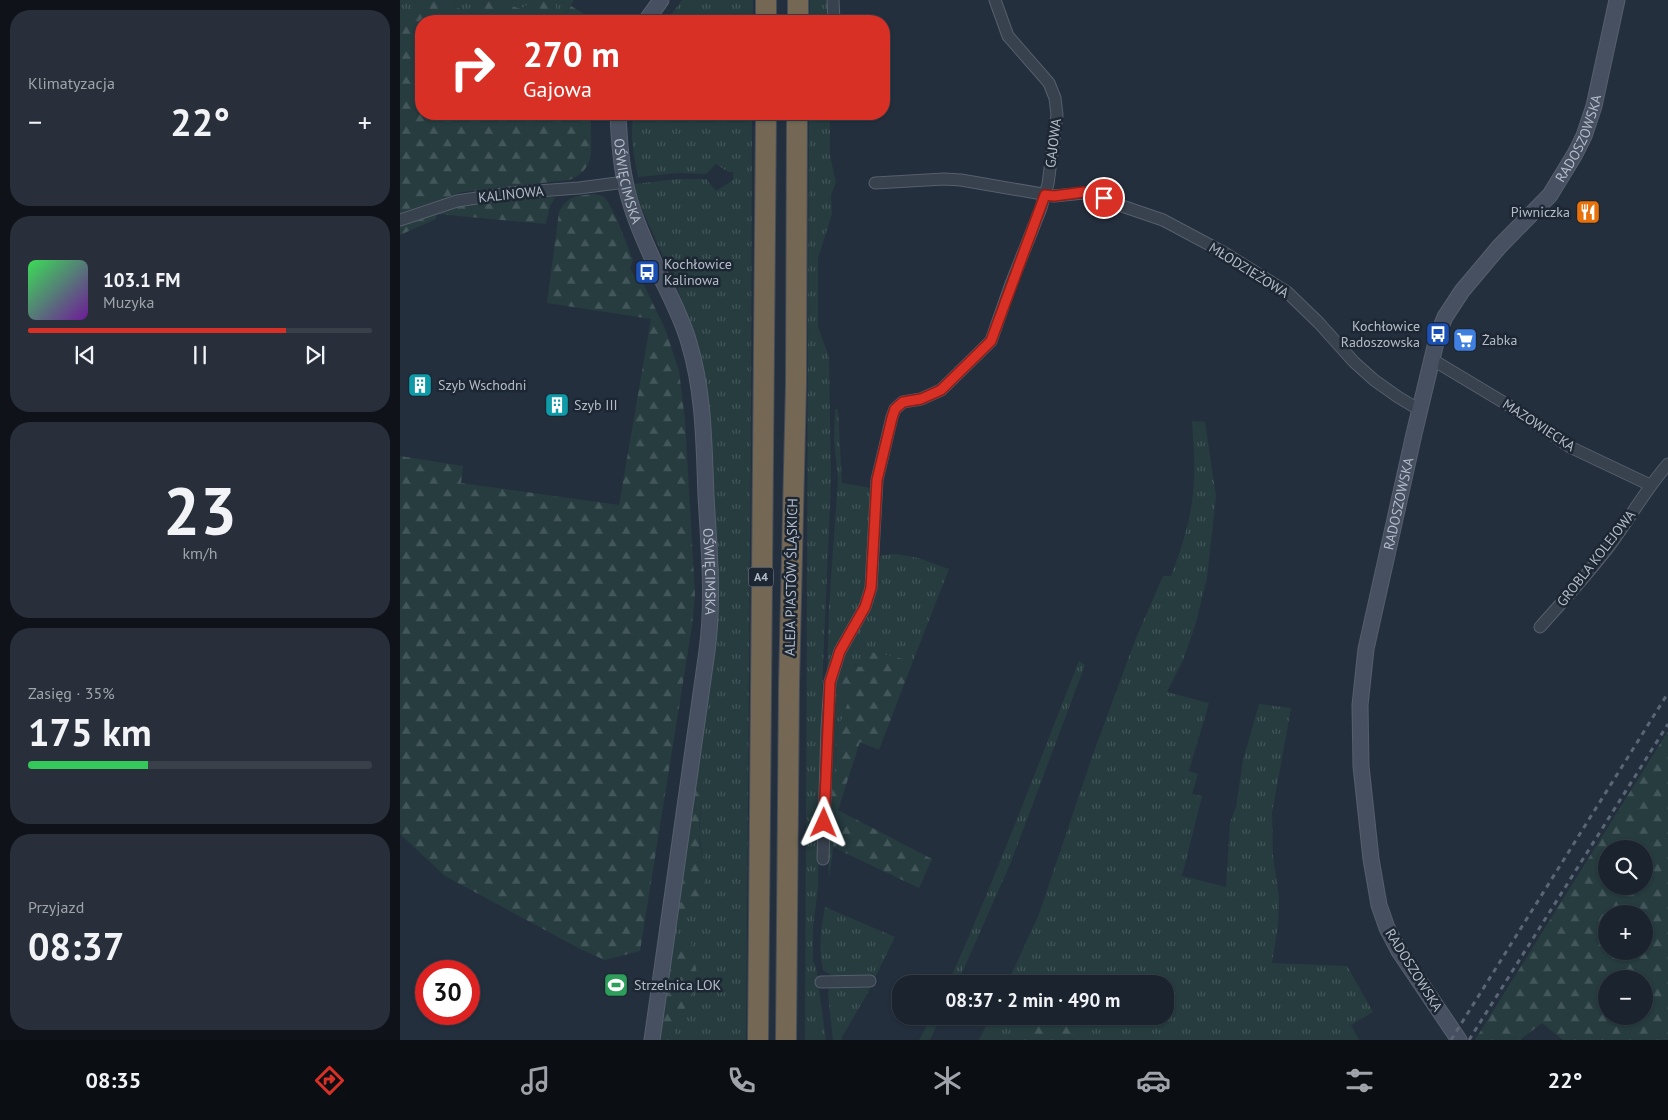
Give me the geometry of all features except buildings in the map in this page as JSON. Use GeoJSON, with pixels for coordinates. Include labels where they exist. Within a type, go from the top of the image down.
{"type":"FeatureCollection","features":[{"type":"Feature","properties":{"kind":"highway"},"geometry":{"type":"LineString","coordinates":[[766,0],[766,15]]}},
{"type":"Feature","properties":{"kind":"highway"},"geometry":{"type":"LineString","coordinates":[[798,0],[798,15]]}},
{"type":"Feature","properties":{"kind":"highway","name":"ALEJA PIASTÓW ŚLĄSKICH"},"geometry":{"type":"LineString","coordinates":[[758,1040],[766,120]]}},
{"type":"Feature","properties":{"kind":"highway","name":"ALEJA PIASTÓW ŚLĄSKICH"},"geometry":{"type":"LineString","coordinates":[[786,1040],[789,684],[796,384],[797,120]]}},
{"type":"Feature","properties":{"kind":"street"},"geometry":{"type":"LineString","coordinates":[[650,15],[661,0]]}},
{"type":"Feature","properties":{"kind":"street"},"geometry":{"type":"LineString","coordinates":[[834,0],[834,15]]}},
{"type":"Feature","properties":{"kind":"street","name":"GAJOWA"},"geometry":{"type":"LineString","coordinates":[[823,859],[830,682],[840,651],[865,607],[871,588],[877,480],[895,409],[903,402],[921,399],[941,390],[991,341],[1045,195],[1057,115],[1055,98],[1049,83],[1008,36],[995,0]]}},
{"type":"Feature","properties":{"kind":"street","name":"RADOSZOWSKA"},"geometry":{"type":"LineString","coordinates":[[1459,1040],[1399,951],[1385,923],[1379,905],[1371,859],[1361,766],[1360,705],[1366,649],[1438,334],[1445,317],[1458,297],[1482,266],[1550,195],[1576,154],[1594,106],[1617,0]]}},
{"type":"Feature","properties":{"kind":"street","name":"OŚWIĘCIMSKA"},"geometry":{"type":"LineString","coordinates":[[618,120],[620,150],[625,182],[637,222],[680,318],[694,361],[702,417],[711,582],[707,651],[652,1040]]}},
{"type":"Feature","properties":{"kind":"street","name":"MŁODZIEŻOWA"},"geometry":{"type":"LineString","coordinates":[[875,183],[929,179],[961,180],[1054,196],[1084,192],[1163,220],[1223,252],[1287,292],[1319,323],[1354,362],[1374,380],[1413,406],[1420,407]]}},
{"type":"Feature","properties":{"kind":"street","name":"KALINOWA"},"geometry":{"type":"LineString","coordinates":[[400,220],[457,201],[510,193],[579,188],[625,182]]}},
{"type":"Feature","properties":{"kind":"street","name":"MAZOWIECKA"},"geometry":{"type":"LineString","coordinates":[[1431,361],[1438,363],[1518,411],[1570,447],[1650,485]]}},
{"type":"Feature","properties":{"kind":"street","name":"GROBLA KOLEJOWA"},"geometry":{"type":"LineString","coordinates":[[1540,627],[1610,545],[1650,485],[1668,464]]}},
{"type":"Feature","properties":{"kind":"street"},"geometry":{"type":"LineString","coordinates":[[821,982],[870,981]]}},
{"type":"Feature","properties":{"kind":"green space"},"geometry":{"type":"Polygon","coordinates":[[[400,0],[418,0],[404,13],[400,21],[400,0]]]}},
{"type":"Feature","properties":{"kind":"green space"},"geometry":{"type":"Polygon","coordinates":[[[418,0],[452,0],[456,7],[465,11],[475,12],[484,0],[503,0],[521,9],[535,0],[557,0],[555,9],[544,15],[415,15],[415,120],[591,120],[591,152],[586,168],[569,180],[462,192],[400,213],[400,21],[404,13],[418,0]]]}},
{"type":"Feature","properties":{"kind":"green space"},"geometry":{"type":"Polygon","coordinates":[[[452,0],[484,0],[475,12],[465,11],[456,7],[452,0]]]}},
{"type":"Feature","properties":{"kind":"green space"},"geometry":{"type":"Polygon","coordinates":[[[503,0],[535,0],[521,9],[503,0]]]}},
{"type":"Feature","properties":{"kind":"green space"},"geometry":{"type":"Polygon","coordinates":[[[557,0],[574,0],[565,15],[544,15],[555,9],[557,0]]]}},
{"type":"Feature","properties":{"kind":"green space"},"geometry":{"type":"Polygon","coordinates":[[[682,0],[753,0],[753,15],[671,15],[682,0]]]}},
{"type":"Feature","properties":{"kind":"green space"},"geometry":{"type":"Polygon","coordinates":[[[810,0],[828,0],[829,15],[809,15],[810,0]]]}},
{"type":"Feature","properties":{"kind":"green space"},"geometry":{"type":"Polygon","coordinates":[[[571,6],[586,15],[566,15],[571,6]]]}},
{"type":"Feature","properties":{"kind":"green space"},"geometry":{"type":"Polygon","coordinates":[[[633,120],[752,120],[746,1040],[673,1040],[676,1024],[699,984],[690,937],[671,948],[674,927],[704,862],[699,834],[703,786],[694,769],[710,669],[698,355],[678,289],[641,207],[634,184],[678,179],[706,179],[716,191],[733,180],[733,172],[728,172],[716,164],[706,174],[678,173],[638,177],[632,137],[633,120]]]}},
{"type":"Feature","properties":{"kind":"green space"},"geometry":{"type":"Polygon","coordinates":[[[809,120],[830,120],[830,156],[836,182],[831,195],[832,214],[818,258],[818,327],[829,357],[831,482],[823,666],[818,887],[813,928],[813,961],[816,967],[826,1040],[805,1040],[809,120]]]}},
{"type":"Feature","properties":{"kind":"green space"},"geometry":{"type":"Polygon","coordinates":[[[594,194],[605,198],[613,211],[633,260],[630,268],[637,282],[644,285],[666,331],[679,371],[685,420],[695,595],[692,626],[640,951],[605,960],[582,950],[445,876],[400,834],[400,456],[463,466],[461,483],[619,505],[651,319],[547,303],[559,212],[569,199],[594,194]]]}},
{"type":"Feature","properties":{"kind":"green space"},"geometry":{"type":"Polygon","coordinates":[[[548,195],[555,198],[550,206],[546,224],[437,214],[436,219],[400,235],[400,224],[461,203],[548,195]]]}},
{"type":"Feature","properties":{"kind":"green space"},"geometry":{"type":"Polygon","coordinates":[[[835,409],[838,409],[842,483],[871,488],[869,573],[865,599],[827,681],[829,607],[838,479],[834,440],[835,409]]]}},
{"type":"Feature","properties":{"kind":"green space"},"geometry":{"type":"Polygon","coordinates":[[[1192,421],[1205,422],[1216,496],[1207,578],[1195,626],[1183,660],[1167,692],[1209,703],[1189,771],[1198,774],[1192,794],[1202,796],[1182,876],[1226,887],[1230,823],[1236,807],[1243,760],[1259,704],[1291,708],[1272,813],[1273,856],[1279,898],[1278,925],[1272,963],[1347,966],[1373,1012],[1351,1025],[1359,1040],[1080,1040],[1072,1025],[1174,1025],[1174,975],[1011,975],[1039,914],[1093,754],[1136,638],[1163,576],[1171,576],[1180,553],[1187,529],[1193,492],[1192,421]]]}},
{"type":"Feature","properties":{"kind":"green space"},"geometry":{"type":"Polygon","coordinates":[[[897,554],[918,558],[949,569],[913,661],[868,651],[862,667],[841,663],[845,646],[875,591],[880,557],[897,554]]]}},
{"type":"Feature","properties":{"kind":"green space"},"geometry":{"type":"Polygon","coordinates":[[[868,651],[913,661],[879,750],[860,742],[838,810],[932,859],[919,888],[833,847],[837,820],[829,816],[835,772],[836,735],[848,702],[831,697],[841,663],[861,667],[868,651]]]}},
{"type":"Feature","properties":{"kind":"green space"},"geometry":{"type":"Polygon","coordinates":[[[1079,661],[1085,665],[1011,862],[961,975],[952,975],[999,864],[1079,661]]]}},
{"type":"Feature","properties":{"kind":"green space"},"geometry":{"type":"Polygon","coordinates":[[[831,697],[848,702],[836,735],[837,820],[829,878],[827,816],[831,697]]]}},
{"type":"Feature","properties":{"kind":"green space"},"geometry":{"type":"Polygon","coordinates":[[[1668,731],[1668,1040],[1563,1040],[1542,1023],[1520,1040],[1475,1040],[1598,843],[1598,895],[1653,895],[1653,840],[1600,840],[1668,731]]]}},
{"type":"Feature","properties":{"kind":"green space"},"geometry":{"type":"Polygon","coordinates":[[[694,769],[701,771],[704,777],[699,835],[706,876],[703,890],[695,905],[685,919],[674,927],[694,769]]]}},
{"type":"Feature","properties":{"kind":"green space"},"geometry":{"type":"Polygon","coordinates":[[[825,907],[895,937],[842,1040],[833,1040],[828,993],[829,988],[837,985],[841,976],[831,975],[823,970],[821,962],[822,923],[825,907]]]}},
{"type":"Feature","properties":{"kind":"green space"},"geometry":{"type":"Polygon","coordinates":[[[686,934],[690,937],[699,984],[676,1024],[673,1040],[659,1040],[671,948],[679,938],[686,934]]]}},
{"type":"Feature","properties":{"kind":"green space"},"geometry":{"type":"Polygon","coordinates":[[[927,1025],[937,1025],[929,1040],[919,1040],[927,1025]]]}},
{"type":"Feature","properties":{"kind":"green space"},"geometry":{"type":"Polygon","coordinates":[[[986,1025],[1022,1025],[1014,1040],[979,1040],[986,1025]]]}},
{"type":"Feature","properties":{"kind":"green space"},"geometry":{"type":"Polygon","coordinates":[[[1022,1025],[1072,1025],[1080,1040],[1014,1040],[1022,1025]]]}},
{"type":"Feature","properties":{"kind":"railway"},"geometry":{"type":"LineString","coordinates":[[1451,1040],[1668,693]]}},
{"type":"Feature","properties":{"kind":"railway"},"geometry":{"type":"LineString","coordinates":[[1469,1040],[1668,724]]}},
{"type":"Feature","properties":{"kind":"place","name":"Piwniczka"},"geometry":{"type":"Point","coordinates":[1588,212]}},
{"type":"Feature","properties":{"kind":"place","name":"Kochłowice Kalinowa"},"geometry":{"type":"Point","coordinates":[647,272]}},
{"type":"Feature","properties":{"kind":"place","name":"Kochłowice Radoszowska"},"geometry":{"type":"Point","coordinates":[1438,334]}},
{"type":"Feature","properties":{"kind":"place","name":"Żabka"},"geometry":{"type":"Point","coordinates":[1465,340]}},
{"type":"Feature","properties":{"kind":"place","name":"Szyb Wschodni"},"geometry":{"type":"Point","coordinates":[420,385]}},
{"type":"Feature","properties":{"kind":"place","name":"Szyb III"},"geometry":{"type":"Point","coordinates":[557,405]}},
{"type":"Feature","properties":{"kind":"place","name":"Strzelnica LOK"},"geometry":{"type":"Point","coordinates":[616,985]}},
{"type":"Feature","properties":{"kind":"route"},"geometry":{"type":"LineString","coordinates":[[824,823],[830,682],[840,651],[865,607],[871,588],[874,572],[877,480],[886,438],[895,409],[903,402],[931,396],[941,390],[991,341],[1045,195],[1054,196],[1084,192],[1104,198]]}}]}
